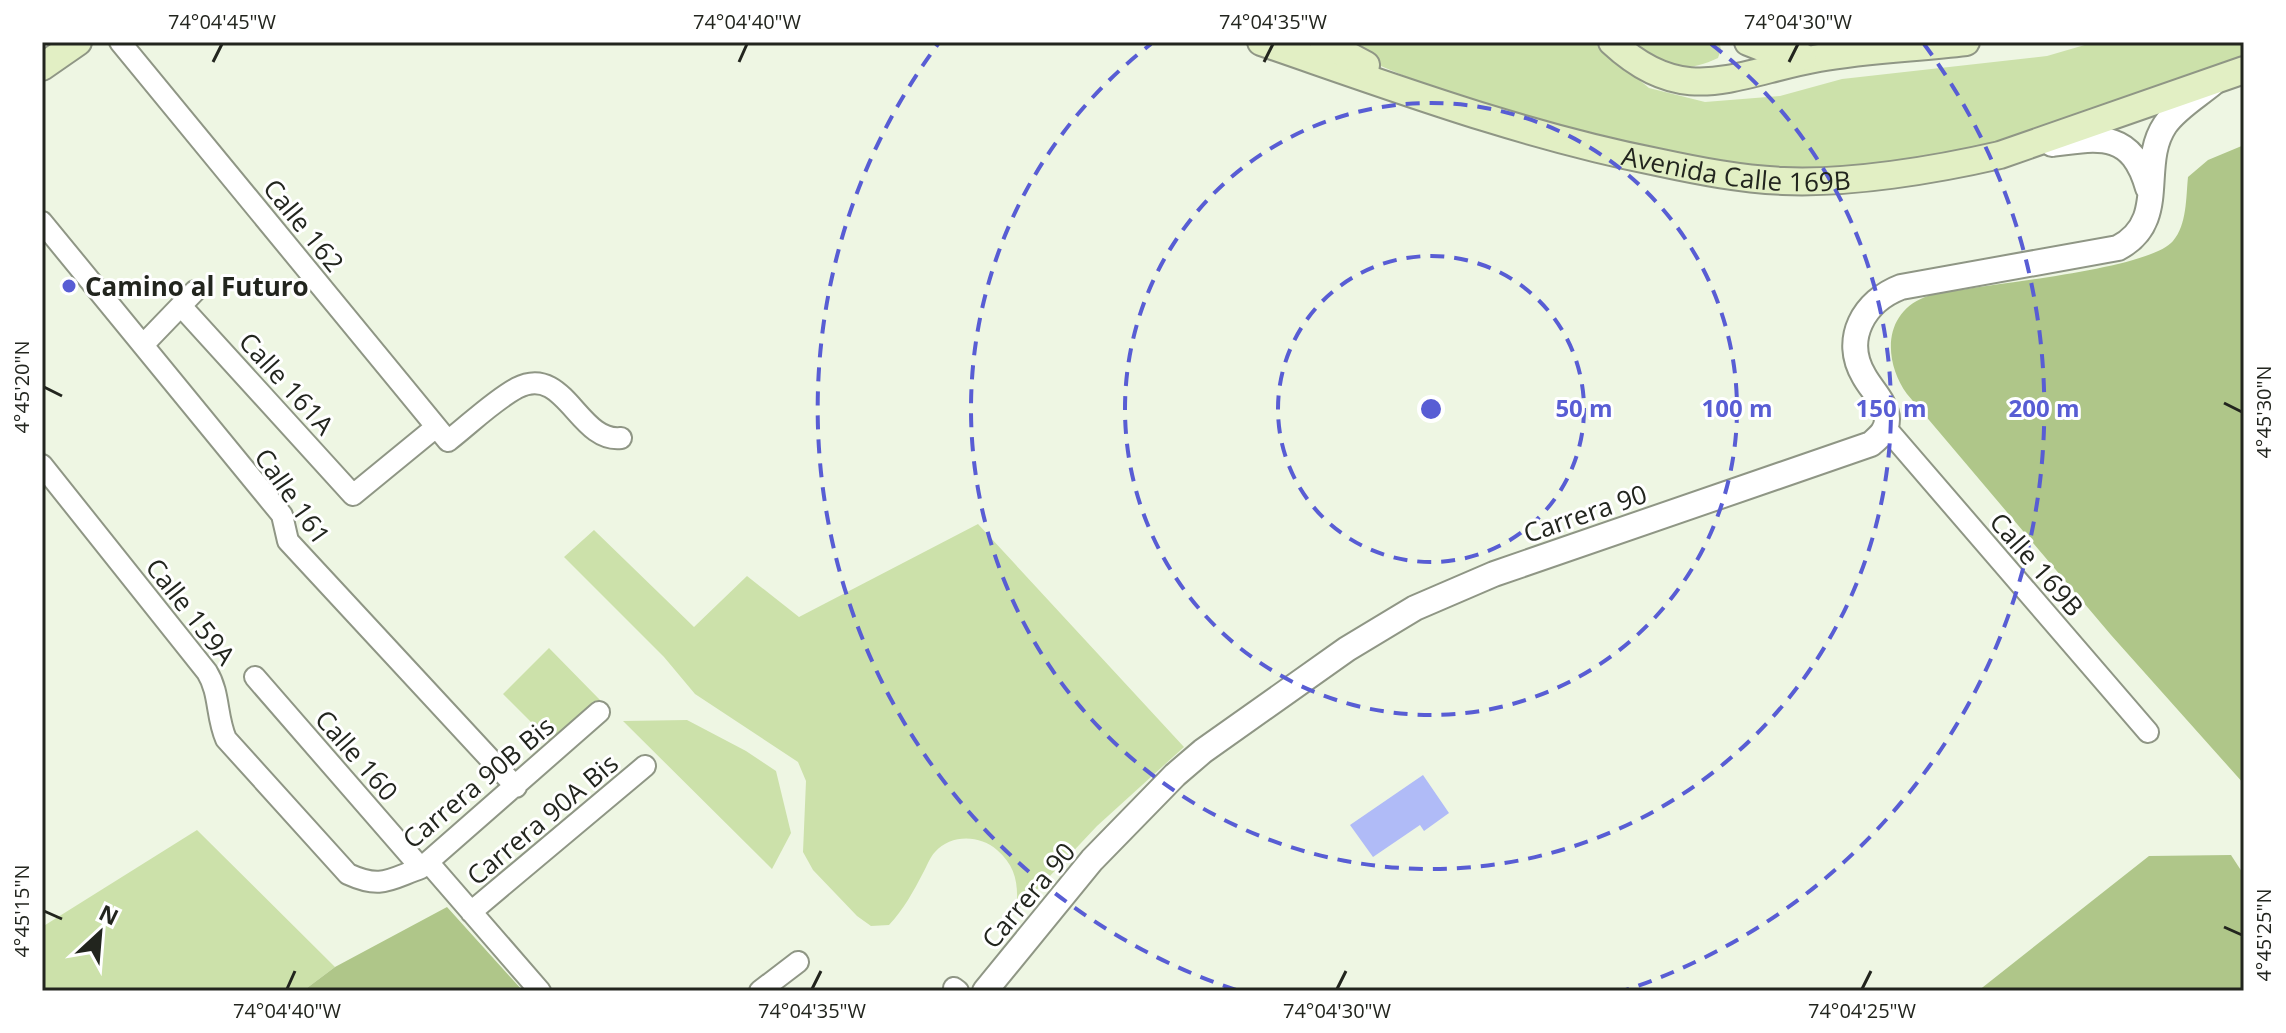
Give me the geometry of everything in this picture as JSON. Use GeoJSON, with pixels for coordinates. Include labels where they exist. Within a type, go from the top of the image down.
{"type":"FeatureCollection","features":[{"type":"Feature","properties":{"kind":"main road"},"geometry":{"type":"LineString","coordinates":[[42,67],[78,42]]}},
{"type":"Feature","properties":{"kind":"main road","name":"Avenida Calle 169B"},"geometry":{"type":"LineString","coordinates":[[1261,42],[1531,132],[1607,152],[1725,176],[1755,178],[1835,180],[1968,162],[2022,149],[2244,70]]}},
{"type":"Feature","properties":{"kind":"main road"},"geometry":{"type":"LineString","coordinates":[[1323,42],[1432,101]]}},
{"type":"Feature","properties":{"kind":"main road"},"geometry":{"type":"LineString","coordinates":[[1612,42],[1654,74],[1684,81],[1725,80],[1819,58],[1966,42]]}},
{"type":"Feature","properties":{"kind":"main road"},"geometry":{"type":"LineString","coordinates":[[1748,42],[1776,53],[1819,58]]}},
{"type":"Feature","properties":{"kind":"street","name":"Calle 162"},"geometry":{"type":"LineString","coordinates":[[120,42],[442,434]]}},
{"type":"Feature","properties":{"kind":"street"},"geometry":{"type":"LineString","coordinates":[[1886,428],[1888,416],[1856,361],[1854,348],[1859,324],[1876,300],[1901,287],[2118,248],[2138,235],[2147,217],[2157,141],[2165,125],[2217,80]]}},
{"type":"Feature","properties":{"kind":"street"},"geometry":{"type":"LineString","coordinates":[[2022,149],[2093,138],[2117,143],[2137,160],[2150,196]]}},
{"type":"Feature","properties":{"kind":"street","name":"Calle 161"},"geometry":{"type":"LineString","coordinates":[[42,222],[282,515],[288,541],[516,787]]}},
{"type":"Feature","properties":{"kind":"street","name":"Calle 161A"},"geometry":{"type":"LineString","coordinates":[[143,345],[188,298],[353,495],[442,434]]}},
{"type":"Feature","properties":{"kind":"street"},"geometry":{"type":"LineString","coordinates":[[442,434],[516,388],[534,383],[557,390],[593,429],[604,436],[621,438]]}},
{"type":"Feature","properties":{"kind":"street","name":"Calle 169B"},"geometry":{"type":"LineString","coordinates":[[1886,428],[2148,732]]}},
{"type":"Feature","properties":{"kind":"street","name":"Carrera 90"},"geometry":{"type":"LineString","coordinates":[[985,991],[1092,860],[1175,775],[1203,751],[1347,649],[1415,608],[1494,574],[1837,458],[1871,444],[1886,428]]}},
{"type":"Feature","properties":{"kind":"street","name":"Calle 159A"},"geometry":{"type":"LineString","coordinates":[[42,465],[207,672],[217,688],[218,721],[226,739],[348,874],[369,884],[385,882]]}},
{"type":"Feature","properties":{"kind":"street","name":"Calle 160"},"geometry":{"type":"LineString","coordinates":[[255,677],[540,991]]}},
{"type":"Feature","properties":{"kind":"street","name":"Carrera 90B Bis"},"geometry":{"type":"LineString","coordinates":[[385,882],[424,865],[599,712]]}},
{"type":"Feature","properties":{"kind":"street","name":"Carrera 90A Bis"},"geometry":{"type":"LineString","coordinates":[[471,912],[645,766]]}},
{"type":"Feature","properties":{"kind":"street"},"geometry":{"type":"LineString","coordinates":[[760,991],[798,962]]}},
{"type":"Feature","properties":{"kind":"green space"},"geometry":{"type":"Polygon","coordinates":[[[1337,42],[1594,42],[1649,88],[1705,102],[1780,96],[1842,79],[2047,56],[2095,42],[2244,42],[2244,55],[2070,128],[1929,166],[1814,179],[1709,169],[1457,98],[1369,61],[1337,42]]]}},
{"type":"Feature","properties":{"kind":"green space"},"geometry":{"type":"Polygon","coordinates":[[[1625,42],[1719,42],[1721,49],[1718,58],[1691,67],[1679,67],[1659,61],[1625,42]]]}},
{"type":"Feature","properties":{"kind":"green space"},"geometry":{"type":"Polygon","coordinates":[[[2244,145],[2244,784],[2111,635],[1907,394],[1894,368],[1891,340],[1901,315],[1911,305],[1930,295],[2108,266],[2159,251],[2173,241],[2181,227],[2188,177],[2208,160],[2244,145]]]}},
{"type":"Feature","properties":{"kind":"green space"},"geometry":{"type":"Polygon","coordinates":[[[978,524],[1184,747],[1097,826],[1016,912],[1017,886],[1009,863],[990,845],[966,839],[949,842],[935,852],[908,900],[889,925],[871,926],[857,916],[813,870],[803,852],[806,781],[798,762],[695,694],[664,657],[564,557],[594,530],[694,627],[747,576],[799,617],[978,524]]]}},
{"type":"Feature","properties":{"kind":"green space"},"geometry":{"type":"Polygon","coordinates":[[[549,648],[600,700],[554,745],[503,694],[549,648]]]}},
{"type":"Feature","properties":{"kind":"green space"},"geometry":{"type":"Polygon","coordinates":[[[687,720],[746,751],[776,771],[791,833],[772,869],[623,721],[687,720]]]}},
{"type":"Feature","properties":{"kind":"green space"},"geometry":{"type":"Polygon","coordinates":[[[197,830],[335,967],[303,991],[42,991],[42,927],[197,830]]]}},
{"type":"Feature","properties":{"kind":"green space"},"geometry":{"type":"Polygon","coordinates":[[[2231,855],[2244,875],[2244,991],[1978,991],[2149,856],[2231,855]]]}},
{"type":"Feature","properties":{"kind":"green space"},"geometry":{"type":"Polygon","coordinates":[[[447,907],[523,991],[303,991],[335,967],[447,907]]]}},
{"type":"Feature","properties":{"kind":"building"},"geometry":{"type":"Polygon","coordinates":[[[1423,775],[1449,813],[1424,831],[1420,825],[1373,857],[1350,825],[1423,775]]]}},
{"type":"Feature","properties":{"kind":"place","name":"Camino al Futuro"},"geometry":{"type":"Point","coordinates":[69,286]}}]}
